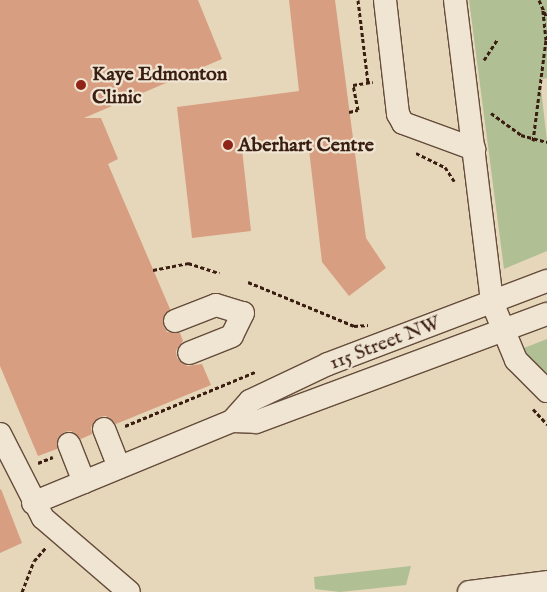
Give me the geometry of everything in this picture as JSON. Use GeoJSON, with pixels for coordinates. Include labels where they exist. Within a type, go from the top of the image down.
{"type":"FeatureCollection","features":[{"type":"Feature","properties":{"kind":"street"},"geometry":{"type":"LineString","coordinates":[[385,0],[398,114],[403,123],[474,149]]}},
{"type":"Feature","properties":{"kind":"street"},"geometry":{"type":"LineString","coordinates":[[454,0],[492,302],[516,360],[547,391]]}},
{"type":"Feature","properties":{"kind":"street","name":"115 Street NW"},"geometry":{"type":"LineString","coordinates":[[232,421],[250,401],[328,364],[547,281]]}},
{"type":"Feature","properties":{"kind":"street"},"geometry":{"type":"LineString","coordinates":[[175,321],[216,305],[243,313],[232,336],[189,353]]}},
{"type":"Feature","properties":{"kind":"street","name":"115 Street NW"},"geometry":{"type":"LineString","coordinates":[[33,503],[232,421],[256,422],[547,314]]}},
{"type":"Feature","properties":{"kind":"street"},"geometry":{"type":"LineString","coordinates":[[110,430],[119,467]]}},
{"type":"Feature","properties":{"kind":"street"},"geometry":{"type":"LineString","coordinates":[[0,434],[33,503],[57,534],[129,592]]}},
{"type":"Feature","properties":{"kind":"street"},"geometry":{"type":"LineString","coordinates":[[61,450],[84,482]]}},
{"type":"Feature","properties":{"kind":"street"},"geometry":{"type":"LineString","coordinates":[[469,592],[547,582]]}},
{"type":"Feature","properties":{"kind":"path"},"geometry":{"type":"LineString","coordinates":[[358,0],[368,83]]}},
{"type":"Feature","properties":{"kind":"path"},"geometry":{"type":"LineString","coordinates":[[539,0],[547,18]]}},
{"type":"Feature","properties":{"kind":"path"},"geometry":{"type":"LineString","coordinates":[[533,141],[546,40],[543,10]]}},
{"type":"Feature","properties":{"kind":"path"},"geometry":{"type":"LineString","coordinates":[[349,112],[358,110],[354,86],[376,81],[378,90]]}},
{"type":"Feature","properties":{"kind":"path"},"geometry":{"type":"LineString","coordinates":[[466,90],[503,124],[533,141],[547,142]]}},
{"type":"Feature","properties":{"kind":"path"},"geometry":{"type":"LineString","coordinates":[[410,150],[445,167],[455,189]]}},
{"type":"Feature","properties":{"kind":"path"},"geometry":{"type":"LineString","coordinates":[[153,270],[188,263],[218,273]]}},
{"type":"Feature","properties":{"kind":"path"},"geometry":{"type":"LineString","coordinates":[[248,282],[354,326],[378,324]]}},
{"type":"Feature","properties":{"kind":"path"},"geometry":{"type":"LineString","coordinates":[[110,430],[263,369]]}},
{"type":"Feature","properties":{"kind":"path"},"geometry":{"type":"LineString","coordinates":[[29,467],[61,450]]}},
{"type":"Feature","properties":{"kind":"path"},"geometry":{"type":"LineString","coordinates":[[22,592],[34,561],[57,534]]}},
{"type":"Feature","properties":{"kind":"green space"},"geometry":{"type":"Polygon","coordinates":[[[469,0],[547,0],[547,78],[540,80],[547,141],[547,251],[504,269],[469,0]]]}},
{"type":"Feature","properties":{"kind":"green space"},"geometry":{"type":"Polygon","coordinates":[[[547,339],[547,380],[524,354],[524,348],[547,339]]]}},
{"type":"Feature","properties":{"kind":"green space"},"geometry":{"type":"Polygon","coordinates":[[[411,566],[406,585],[340,592],[315,589],[314,577],[411,566]]]}},
{"type":"Feature","properties":{"kind":"building"},"geometry":{"type":"Polygon","coordinates":[[[0,0],[198,0],[222,59],[84,118],[101,118],[118,159],[108,164],[170,309],[163,325],[167,332],[180,333],[183,341],[176,351],[177,358],[187,366],[202,364],[211,385],[116,424],[106,416],[99,417],[91,427],[92,434],[81,439],[71,431],[64,432],[57,449],[38,456],[0,366],[0,0]]]}},
{"type":"Feature","properties":{"kind":"building","name":"Aberhart Centre"},"geometry":{"type":"Polygon","coordinates":[[[289,0],[335,0],[366,238],[386,268],[349,296],[322,262],[308,141],[242,149],[251,231],[192,238],[177,107],[299,91],[289,0]]]}},
{"type":"Feature","properties":{"kind":"building"},"geometry":{"type":"Polygon","coordinates":[[[0,490],[22,543],[0,553],[0,490]]]}},
{"type":"Feature","properties":{"kind":"place","name":"Kaye Edmonton Clinic"},"geometry":{"type":"Point","coordinates":[81,85]}},
{"type":"Feature","properties":{"kind":"place","name":"Aberhart Centre"},"geometry":{"type":"Point","coordinates":[228,145]}}]}
